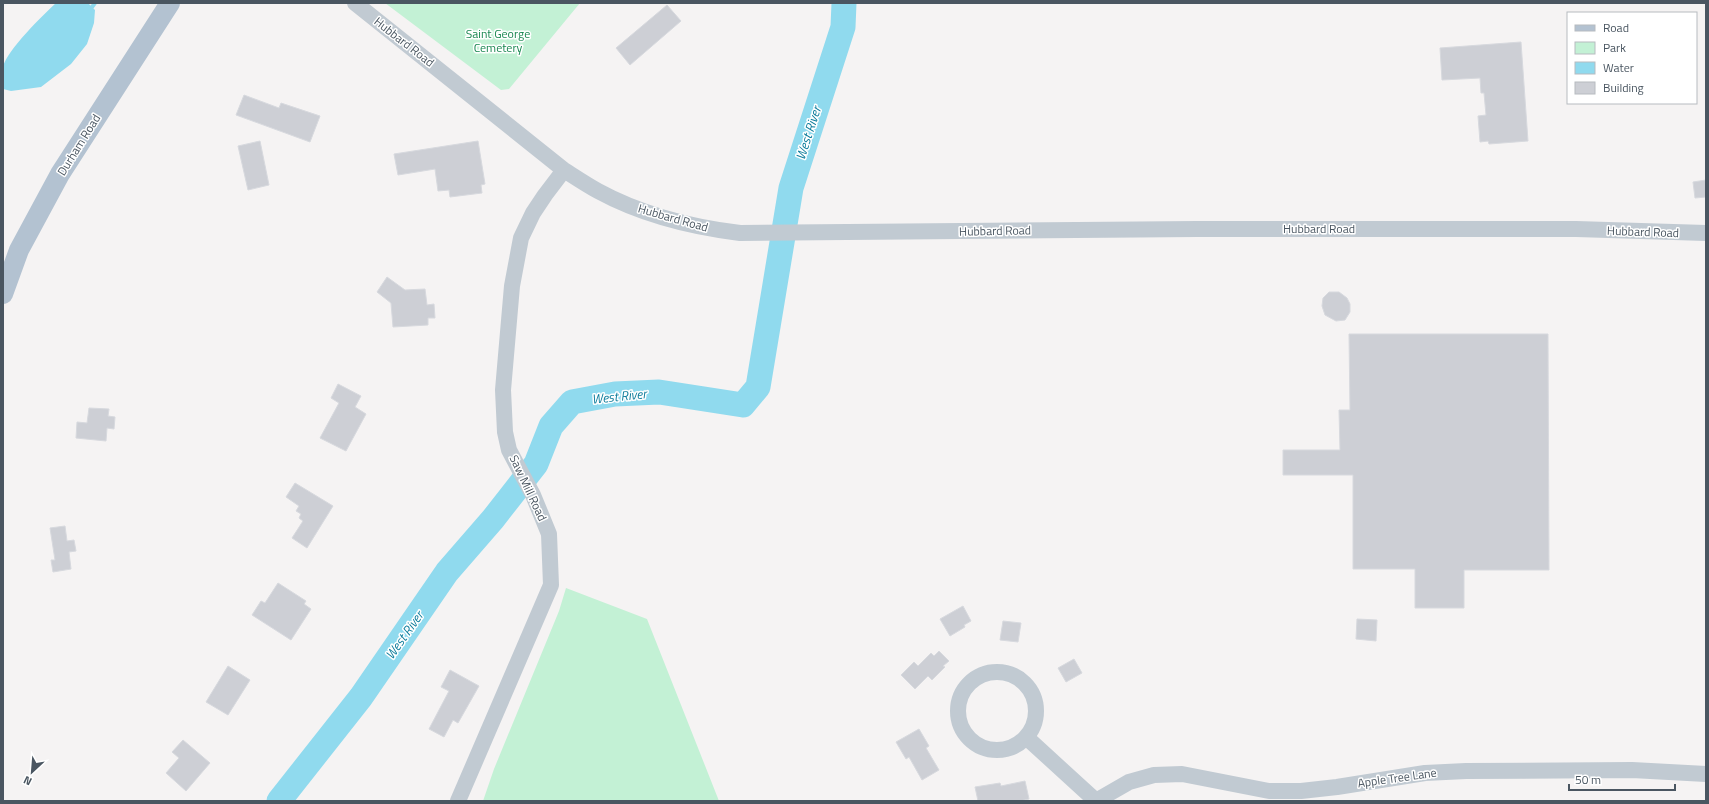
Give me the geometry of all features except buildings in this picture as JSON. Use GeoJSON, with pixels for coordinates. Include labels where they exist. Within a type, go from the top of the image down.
{"type":"FeatureCollection","features":[{"type":"Feature","properties":{"kind":"main road","name":"Durham Road"},"geometry":{"type":"LineString","coordinates":[[3,294],[19,250],[60,174],[170,3]]}},
{"type":"Feature","properties":{"kind":"street","name":"Hubbard Road"},"geometry":{"type":"LineString","coordinates":[[355,3],[564,170],[598,191],[639,209],[668,219],[706,229],[740,233],[1197,229],[1576,229],[1706,233]]}},
{"type":"Feature","properties":{"kind":"street","name":"Saw Mill Road"},"geometry":{"type":"LineString","coordinates":[[458,801],[551,585],[549,534],[533,495],[510,450],[505,432],[503,390],[516,262],[521,238],[532,215],[545,194],[564,170]]}},
{"type":"Feature","properties":{"kind":"street"},"geometry":{"type":"LineString","coordinates":[[987,672],[1004,672],[1018,678],[1030,690],[1036,708],[1033,725],[1026,737],[1016,745],[996,750],[982,747],[968,738],[959,723],[957,709],[961,694],[971,681],[987,672]]}},
{"type":"Feature","properties":{"kind":"street","name":"Apple Tree Lane"},"geometry":{"type":"LineString","coordinates":[[1026,737],[1096,801],[1129,782],[1154,775],[1182,774],[1269,791],[1301,791],[1337,787],[1425,773],[1466,771],[1632,770],[1706,774]]}},
{"type":"Feature","properties":{"kind":"green space","name":"Saint George Cemetery"},"geometry":{"type":"Polygon","coordinates":[[[385,3],[580,3],[509,89],[501,90],[385,3]]]}},
{"type":"Feature","properties":{"kind":"green space"},"geometry":{"type":"Polygon","coordinates":[[[566,588],[647,619],[719,801],[483,801],[494,769],[559,611],[566,588]]]}},
{"type":"Feature","properties":{"kind":"water"},"geometry":{"type":"Polygon","coordinates":[[[56,3],[88,3],[95,10],[94,23],[87,44],[71,64],[41,87],[11,91],[3,89],[2,72],[6,60],[18,42],[56,3]]]}},
{"type":"Feature","properties":{"kind":"waterway"},"geometry":{"type":"LineString","coordinates":[[92,7],[95,3]]}},
{"type":"Feature","properties":{"kind":"waterway","name":"West River"},"geometry":{"type":"LineString","coordinates":[[279,801],[361,697],[447,572],[493,519],[536,464],[551,426],[572,402],[615,394],[659,392],[743,405],[758,387],[791,188],[843,27],[844,3]]}}]}
